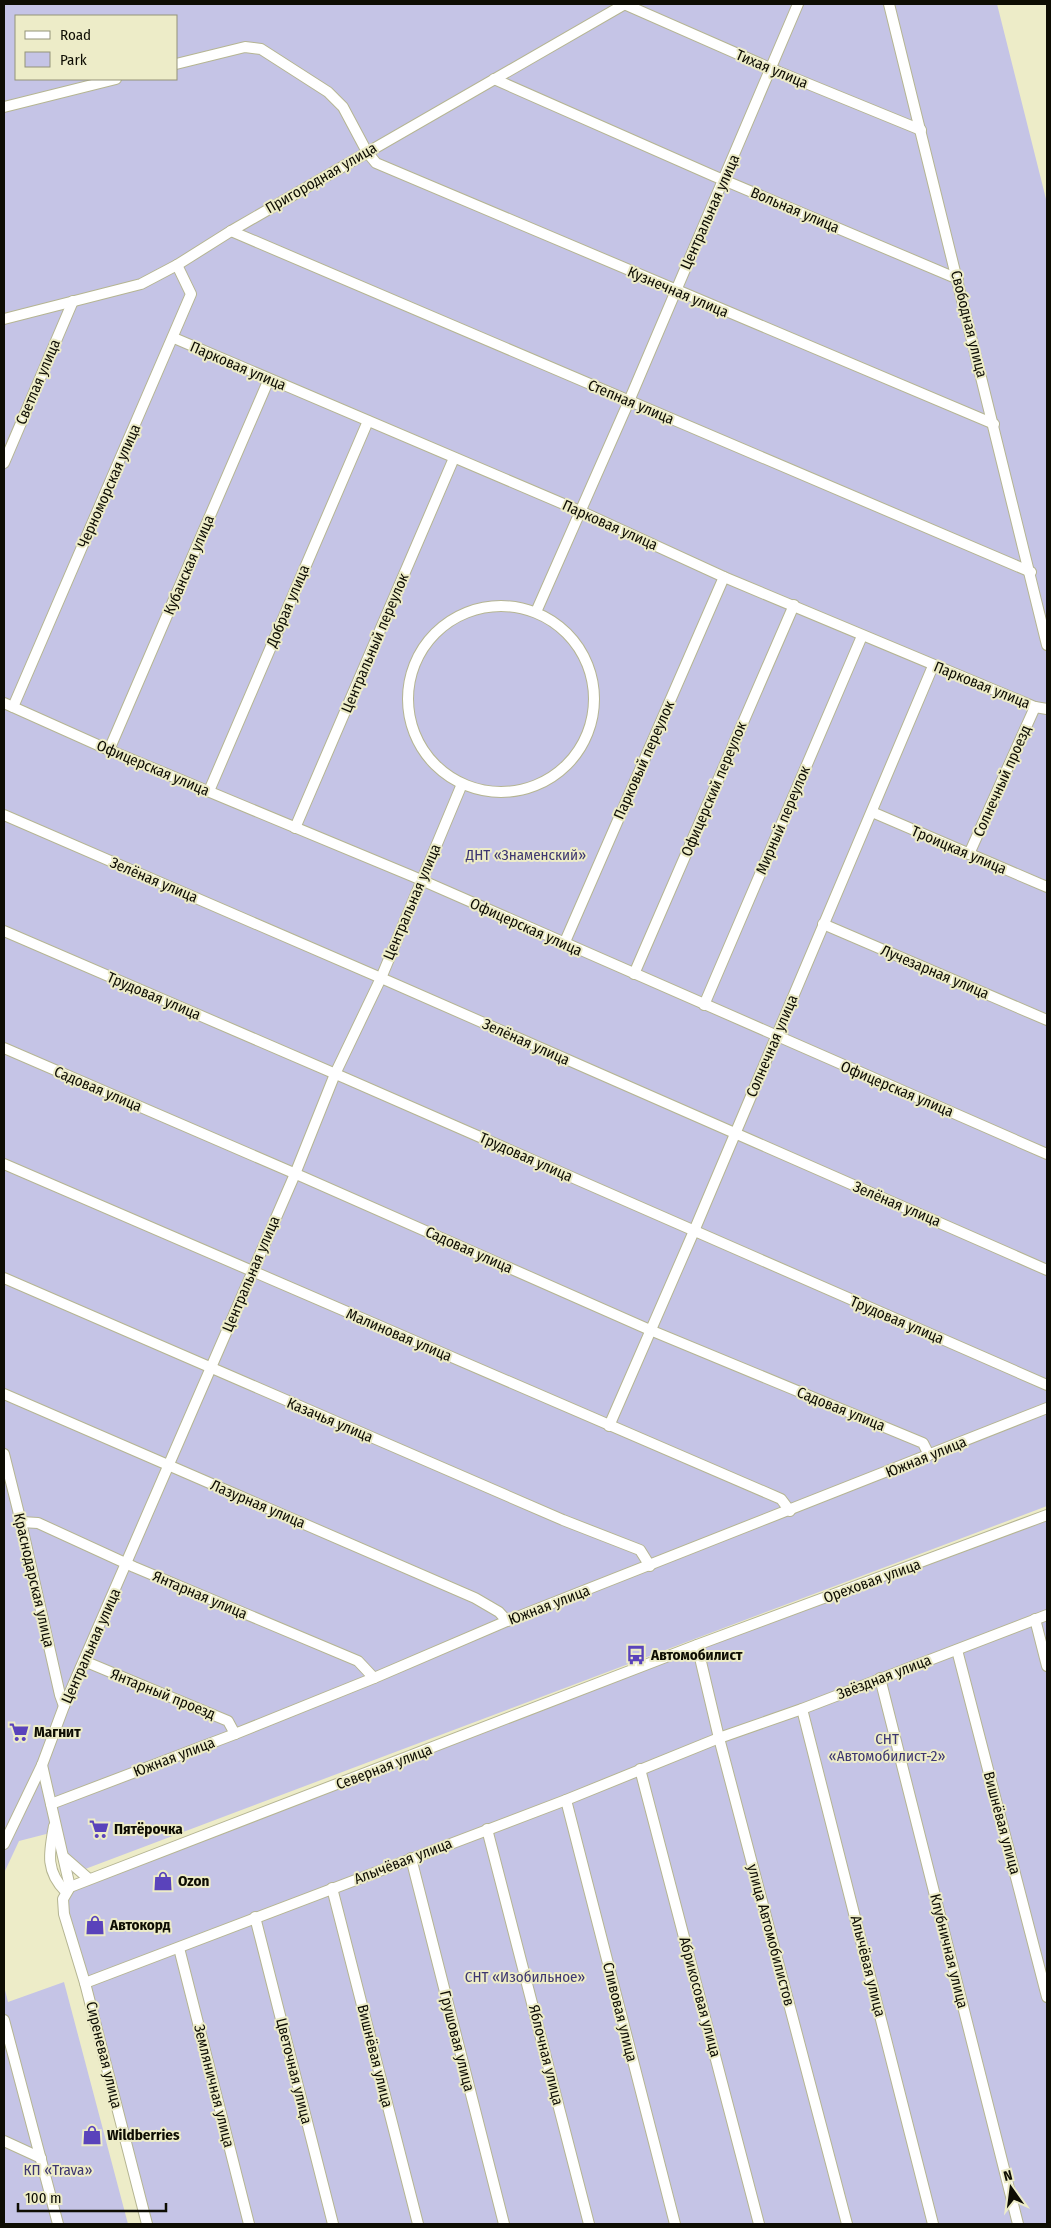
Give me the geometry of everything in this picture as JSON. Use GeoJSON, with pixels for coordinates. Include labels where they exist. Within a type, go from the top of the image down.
{"type":"FeatureCollection","features":[{"type":"Feature","properties":{"kind":"street","name":"Тихая улица"},"geometry":{"type":"LineString","coordinates":[[625,4],[772,69],[921,130]]}},
{"type":"Feature","properties":{"kind":"street","name":"Пригородная улица"},"geometry":{"type":"LineString","coordinates":[[4,319],[141,284],[177,265],[231,230],[625,4]]}},
{"type":"Feature","properties":{"kind":"street","name":"Центральная улица"},"geometry":{"type":"LineString","coordinates":[[536,612],[629,401],[772,69],[798,4]]}},
{"type":"Feature","properties":{"kind":"street","name":"Свободная улица"},"geometry":{"type":"LineString","coordinates":[[889,4],[1031,572],[1047,645]]}},
{"type":"Feature","properties":{"kind":"street"},"geometry":{"type":"LineString","coordinates":[[178,64],[245,47],[261,49],[328,92],[343,107],[367,152]]}},
{"type":"Feature","properties":{"kind":"street","name":"Вольная улица"},"geometry":{"type":"LineString","coordinates":[[494,79],[724,180],[958,279]]}},
{"type":"Feature","properties":{"kind":"street"},"geometry":{"type":"LineString","coordinates":[[4,107],[112,80]]}},
{"type":"Feature","properties":{"kind":"street","name":"Кузнечная улица"},"geometry":{"type":"LineString","coordinates":[[367,152],[376,163],[675,291],[994,424]]}},
{"type":"Feature","properties":{"kind":"street","name":"Степная улица"},"geometry":{"type":"LineString","coordinates":[[231,230],[1031,572]]}},
{"type":"Feature","properties":{"kind":"street","name":"Черноморская улица"},"geometry":{"type":"LineString","coordinates":[[8,705],[174,338],[191,294],[177,265]]}},
{"type":"Feature","properties":{"kind":"street","name":"Светлая улица"},"geometry":{"type":"LineString","coordinates":[[4,463],[73,301]]}},
{"type":"Feature","properties":{"kind":"street","name":"Парковая улица"},"geometry":{"type":"LineString","coordinates":[[174,338],[580,511],[724,577],[794,605],[862,636],[1035,707],[1047,709]]}},
{"type":"Feature","properties":{"kind":"street","name":"Кубанская улица"},"geometry":{"type":"LineString","coordinates":[[109,750],[269,379]]}},
{"type":"Feature","properties":{"kind":"street","name":"Добрая улица"},"geometry":{"type":"LineString","coordinates":[[209,791],[368,421]]}},
{"type":"Feature","properties":{"kind":"street","name":"Центральный переулок"},"geometry":{"type":"LineString","coordinates":[[295,828],[454,458]]}},
{"type":"Feature","properties":{"kind":"street","name":"Парковый переулок"},"geometry":{"type":"LineString","coordinates":[[564,944],[724,577]]}},
{"type":"Feature","properties":{"kind":"street","name":"Офицерский переулок"},"geometry":{"type":"LineString","coordinates":[[634,974],[794,605]]}},
{"type":"Feature","properties":{"kind":"street"},"geometry":{"type":"LineString","coordinates":[[496,606],[536,612],[566,632],[583,654],[593,680],[594,698],[594,708],[587,735],[573,758],[552,777],[527,788],[500,792],[472,788],[462,784],[431,761],[415,736],[408,707],[410,677],[422,650],[441,627],[467,612],[496,606]]}},
{"type":"Feature","properties":{"kind":"street","name":"Мирный переулок"},"geometry":{"type":"LineString","coordinates":[[704,1005],[862,636]]}},
{"type":"Feature","properties":{"kind":"street","name":"Солнечная улица"},"geometry":{"type":"LineString","coordinates":[[609,1426],[694,1232],[775,1036],[934,666]]}},
{"type":"Feature","properties":{"kind":"street","name":"Офицерская улица"},"geometry":{"type":"LineString","coordinates":[[8,705],[109,750],[420,881],[1047,1154]]}},
{"type":"Feature","properties":{"kind":"street","name":"Солнечный проезд"},"geometry":{"type":"LineString","coordinates":[[969,854],[1035,707]]}},
{"type":"Feature","properties":{"kind":"street","name":"Центральная улица"},"geometry":{"type":"LineString","coordinates":[[4,1844],[42,1765],[64,1706],[295,1174],[335,1074],[381,978],[462,784]]}},
{"type":"Feature","properties":{"kind":"street","name":"Троицкая улица"},"geometry":{"type":"LineString","coordinates":[[872,812],[1047,887]]}},
{"type":"Feature","properties":{"kind":"street","name":"Зелёная улица"},"geometry":{"type":"LineString","coordinates":[[4,815],[1047,1270]]}},
{"type":"Feature","properties":{"kind":"street","name":"Лучезарная улица"},"geometry":{"type":"LineString","coordinates":[[823,924],[1047,1020]]}},
{"type":"Feature","properties":{"kind":"street","name":"Трудовая улица"},"geometry":{"type":"LineString","coordinates":[[4,931],[1047,1385]]}},
{"type":"Feature","properties":{"kind":"street","name":"Садовая улица"},"geometry":{"type":"LineString","coordinates":[[4,1048],[650,1330],[923,1443],[929,1455]]}},
{"type":"Feature","properties":{"kind":"street","name":"Малиновая улица"},"geometry":{"type":"LineString","coordinates":[[4,1164],[609,1426],[781,1498],[790,1511]]}},
{"type":"Feature","properties":{"kind":"street","name":"Казачья улица"},"geometry":{"type":"LineString","coordinates":[[4,1278],[563,1520],[640,1550],[650,1566]]}},
{"type":"Feature","properties":{"kind":"street","name":"Лазурная улица"},"geometry":{"type":"LineString","coordinates":[[4,1394],[475,1598],[499,1612],[507,1622]]}},
{"type":"Feature","properties":{"kind":"street","name":"Южная улица"},"geometry":{"type":"LineString","coordinates":[[51,1804],[235,1734],[507,1622],[1047,1408]]}},
{"type":"Feature","properties":{"kind":"street","name":"Краснодарская улица"},"geometry":{"type":"LineString","coordinates":[[4,1454],[64,1706]]}},
{"type":"Feature","properties":{"kind":"street","name":"Ореховая улица"},"geometry":{"type":"LineString","coordinates":[[697,1645],[1047,1515]]}},
{"type":"Feature","properties":{"kind":"street","name":"Янтарная улица"},"geometry":{"type":"LineString","coordinates":[[21,1522],[38,1523],[358,1661],[374,1678]]}},
{"type":"Feature","properties":{"kind":"street","name":"Звёздная улица"},"geometry":{"type":"LineString","coordinates":[[719,1738],[802,1709],[1047,1615]]}},
{"type":"Feature","properties":{"kind":"street"},"geometry":{"type":"LineString","coordinates":[[1035,1619],[1047,1666]]}},
{"type":"Feature","properties":{"kind":"street","name":"улица Автомобилистов"},"geometry":{"type":"LineString","coordinates":[[697,1645],[719,1738],[847,2224]]}},
{"type":"Feature","properties":{"kind":"street","name":"Северная улица"},"geometry":{"type":"LineString","coordinates":[[68,1890],[88,1878],[697,1645]]}},
{"type":"Feature","properties":{"kind":"street","name":"Вишнёвая улица"},"geometry":{"type":"LineString","coordinates":[[957,1650],[1047,1997]]}},
{"type":"Feature","properties":{"kind":"street","name":"Янтарный проезд"},"geometry":{"type":"LineString","coordinates":[[84,1662],[228,1721],[235,1734]]}},
{"type":"Feature","properties":{"kind":"street","name":"Клубничная улица"},"geometry":{"type":"LineString","coordinates":[[880,1678],[1018,2224]]}},
{"type":"Feature","properties":{"kind":"street","name":"Алычёвая улица"},"geometry":{"type":"LineString","coordinates":[[802,1709],[933,2224]]}},
{"type":"Feature","properties":{"kind":"street","name":"Алычёвая улица"},"geometry":{"type":"LineString","coordinates":[[85,1983],[566,1800],[719,1738]]}},
{"type":"Feature","properties":{"kind":"street","name":"Сиреневая улица"},"geometry":{"type":"LineString","coordinates":[[42,1765],[63,1856],[68,1890],[63,1899],[64,1914],[85,1983],[147,2224]]}},
{"type":"Feature","properties":{"kind":"street","name":"Абрикосовая улица"},"geometry":{"type":"LineString","coordinates":[[640,1769],[759,2224]]}},
{"type":"Feature","properties":{"kind":"street","name":"Сливовая улица"},"geometry":{"type":"LineString","coordinates":[[566,1800],[675,2224]]}},
{"type":"Feature","properties":{"kind":"street"},"geometry":{"type":"LineString","coordinates":[[55,1820],[50,1862],[52,1874],[68,1890]]}},
{"type":"Feature","properties":{"kind":"street","name":"Яблочная улица"},"geometry":{"type":"LineString","coordinates":[[487,1829],[589,2224]]}},
{"type":"Feature","properties":{"kind":"street"},"geometry":{"type":"LineString","coordinates":[[63,1856],[88,1878]]}},
{"type":"Feature","properties":{"kind":"street","name":"Грушовая улица"},"geometry":{"type":"LineString","coordinates":[[411,1858],[504,2224]]}},
{"type":"Feature","properties":{"kind":"street","name":"Вишнёвая улица"},"geometry":{"type":"LineString","coordinates":[[332,1888],[418,2224]]}},
{"type":"Feature","properties":{"kind":"street","name":"Цветочная улица"},"geometry":{"type":"LineString","coordinates":[[255,1917],[333,2224]]}},
{"type":"Feature","properties":{"kind":"street","name":"Земляничная улица"},"geometry":{"type":"LineString","coordinates":[[179,1948],[249,2224]]}},
{"type":"Feature","properties":{"kind":"street"},"geometry":{"type":"LineString","coordinates":[[4,2020],[58,2224]]}},
{"type":"Feature","properties":{"kind":"street"},"geometry":{"type":"LineString","coordinates":[[4,2141],[41,2158]]}},
{"type":"Feature","properties":{"kind":"green space","name":"ДНТ «Знаменский»"},"geometry":{"type":"Polygon","coordinates":[[[4,4],[997,4],[1047,203],[1047,1506],[64,1877],[54,1832],[19,1841],[4,1873],[4,4]]]}},
{"type":"Feature","properties":{"kind":"green space","name":"СНТ «Изобильное»"},"geometry":{"type":"Polygon","coordinates":[[[1047,1515],[1047,2224],[147,2224],[64,1914],[66,1892],[1047,1515]]]}},
{"type":"Feature","properties":{"kind":"green space","name":"КП «Trava»"},"geometry":{"type":"Polygon","coordinates":[[[64,1982],[128,2224],[4,2224],[4,1986],[8,2002],[64,1982]]]}},
{"type":"Feature","properties":{"kind":"place","name":"Автомобилист"},"geometry":{"type":"Point","coordinates":[636,1655]}},
{"type":"Feature","properties":{"kind":"place","name":"Магнит"},"geometry":{"type":"Point","coordinates":[19,1732]}},
{"type":"Feature","properties":{"kind":"place","name":"Пятёрочка"},"geometry":{"type":"Point","coordinates":[99,1829]}},
{"type":"Feature","properties":{"kind":"place","name":"Ozon"},"geometry":{"type":"Point","coordinates":[163,1881]}},
{"type":"Feature","properties":{"kind":"place","name":"Автокорд"},"geometry":{"type":"Point","coordinates":[95,1925]}},
{"type":"Feature","properties":{"kind":"place","name":"Wildberries"},"geometry":{"type":"Point","coordinates":[92,2135]}},
{"type":"Feature","properties":{"kind":"park label","name":"СНТ «Автомобилист-2»"},"geometry":{"type":"Point","coordinates":[887,1748]}}]}
